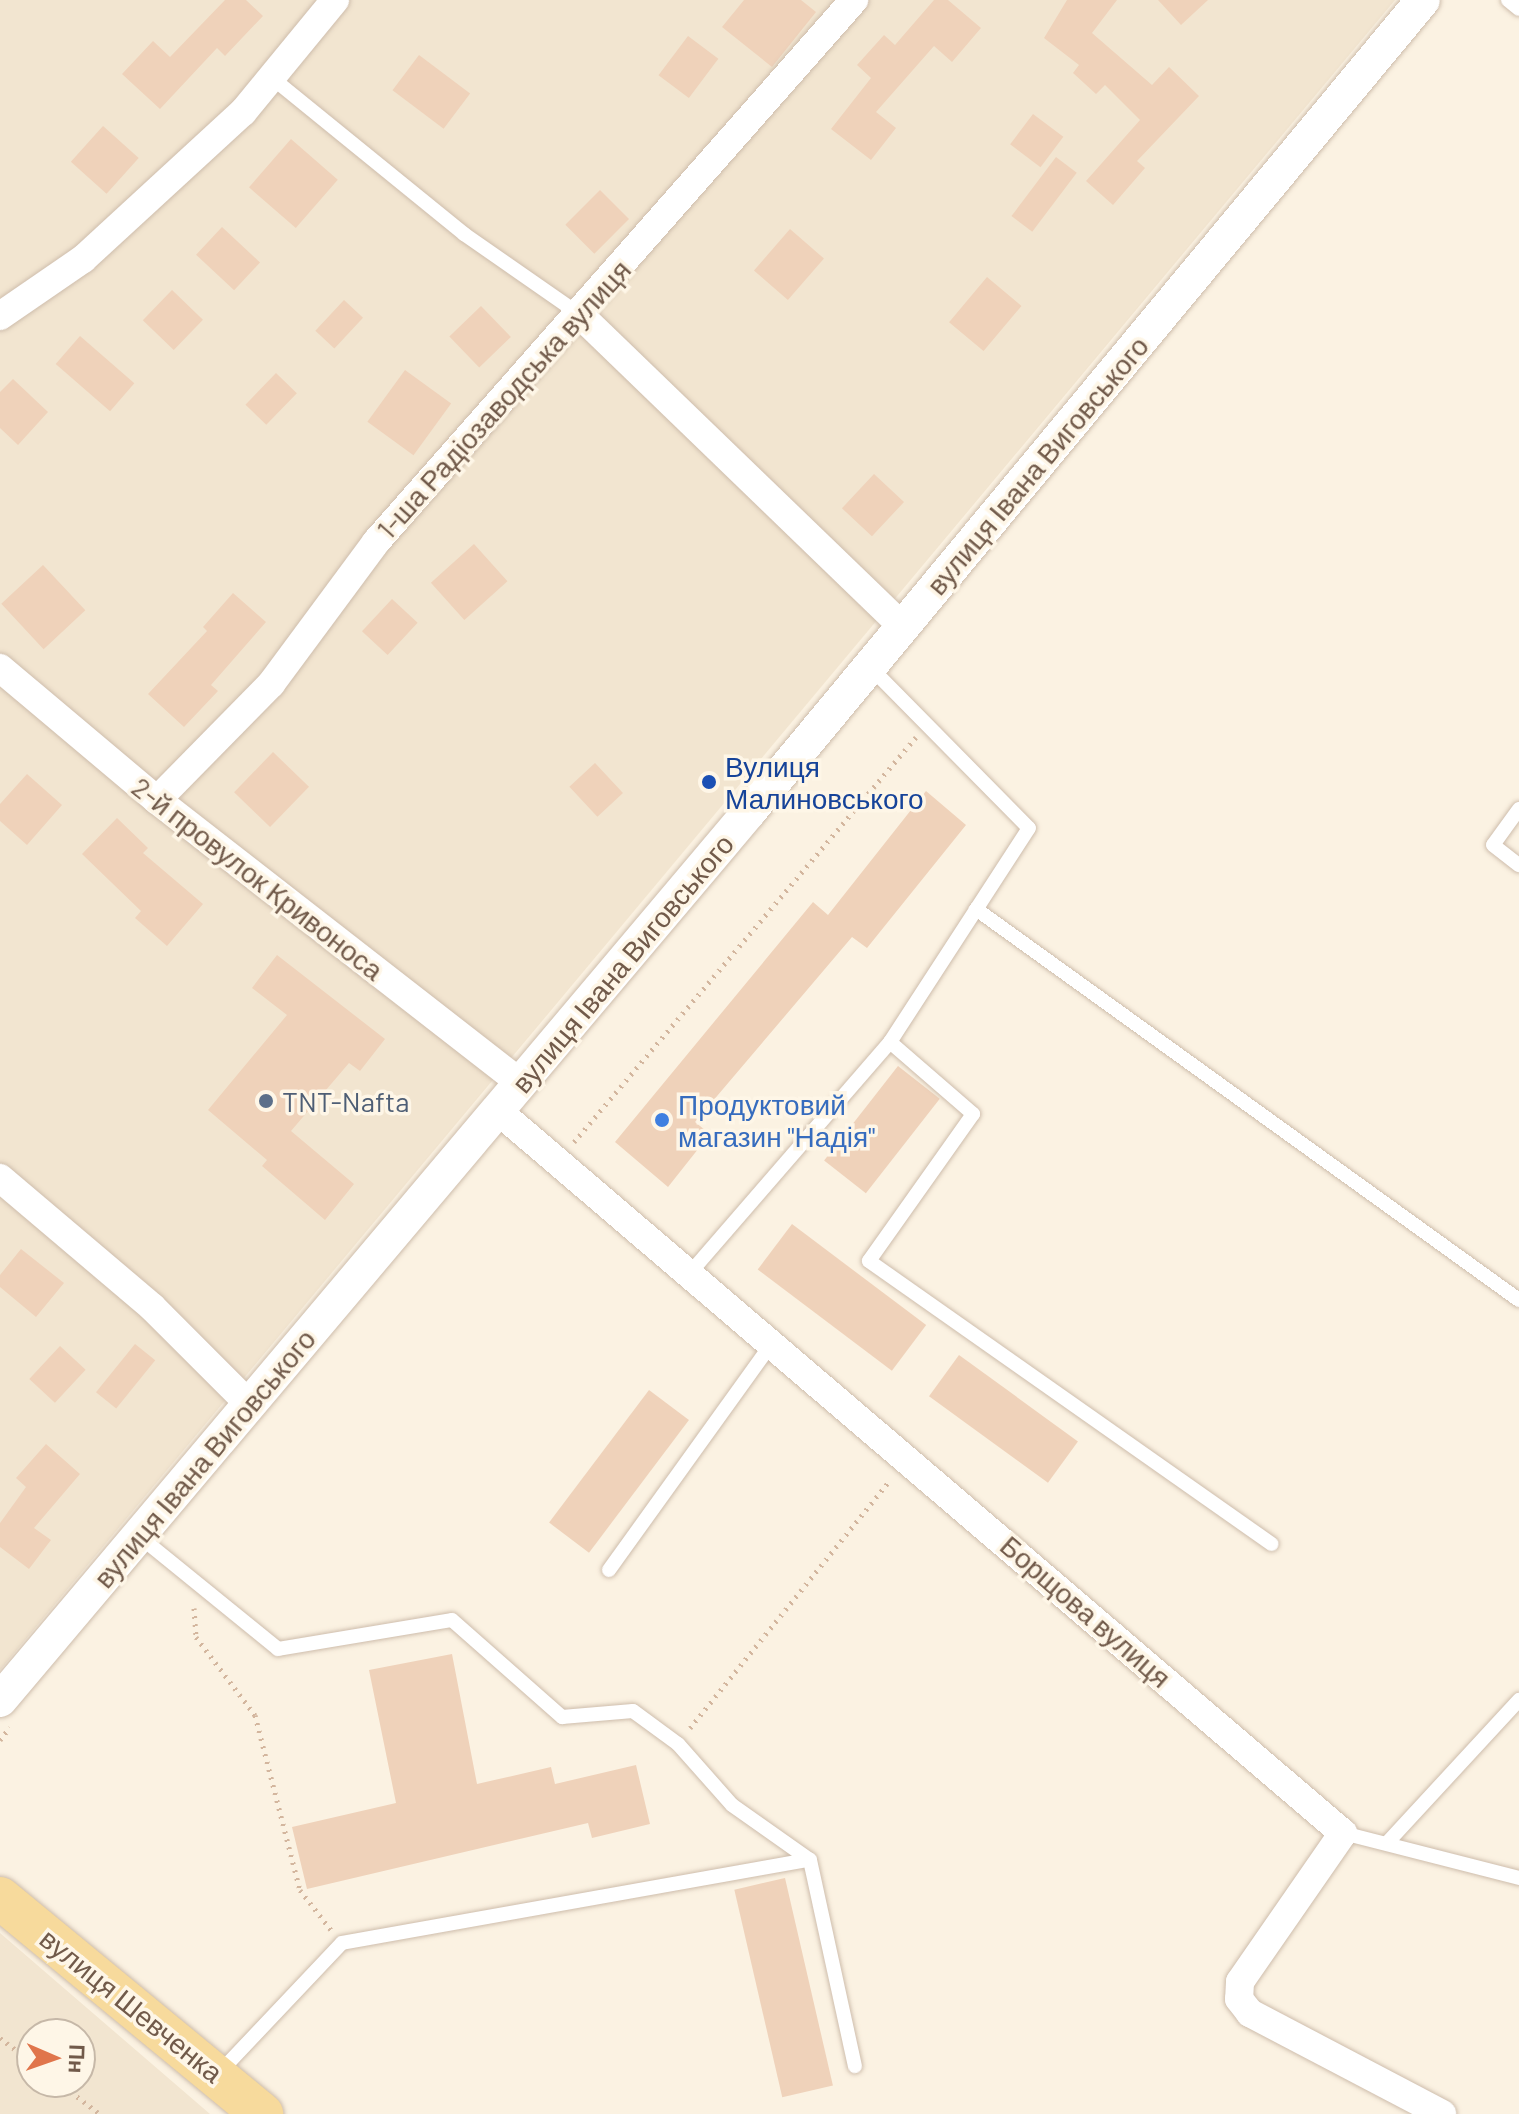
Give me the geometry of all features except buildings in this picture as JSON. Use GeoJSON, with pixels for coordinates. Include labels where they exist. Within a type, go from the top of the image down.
{"type":"FeatureCollection","features":[{"type":"Feature","properties":{"kind":"main road","name":"вулиця Шевченка"},"geometry":{"type":"LineString","coordinates":[[0,1898],[262,2114]]}},
{"type":"Feature","properties":{"kind":"street"},"geometry":{"type":"LineString","coordinates":[[0,316],[83,259],[243,112],[335,0]]}},
{"type":"Feature","properties":{"kind":"street","name":"1-ша Радіозаводська вулиця"},"geometry":{"type":"LineString","coordinates":[[157,800],[271,684],[376,542],[854,0]]}},
{"type":"Feature","properties":{"kind":"street","name":"вулиця Івана Виговського"},"geometry":{"type":"LineString","coordinates":[[0,1700],[870,667],[1423,0]]}},
{"type":"Feature","properties":{"kind":"street"},"geometry":{"type":"LineString","coordinates":[[579,314],[903,627]]}},
{"type":"Feature","properties":{"kind":"street","name":"2-й провулок Кривоноса"},"geometry":{"type":"LineString","coordinates":[[0,668],[157,800],[520,1083]]}},
{"type":"Feature","properties":{"kind":"street","name":"Борщова вулиця"},"geometry":{"type":"LineString","coordinates":[[497,1110],[908,1458],[1343,1833]]}},
{"type":"Feature","properties":{"kind":"street"},"geometry":{"type":"LineString","coordinates":[[0,1178],[152,1307],[250,1405]]}},
{"type":"Feature","properties":{"kind":"street"},"geometry":{"type":"LineString","coordinates":[[1343,1833],[1240,1982],[1239,1999],[1250,2013],[1442,2114]]}},
{"type":"Feature","properties":{"kind":"lane"},"geometry":{"type":"LineString","coordinates":[[1508,0],[1519,9]]}},
{"type":"Feature","properties":{"kind":"lane"},"geometry":{"type":"LineString","coordinates":[[271,77],[464,234],[579,314]]}},
{"type":"Feature","properties":{"kind":"lane"},"geometry":{"type":"LineString","coordinates":[[690,1273],[890,1042],[1029,828],[870,667]]}},
{"type":"Feature","properties":{"kind":"lane"},"geometry":{"type":"LineString","coordinates":[[1519,809],[1493,845],[1519,865]]}},
{"type":"Feature","properties":{"kind":"lane"},"geometry":{"type":"LineString","coordinates":[[976,909],[1519,1300]]}},
{"type":"Feature","properties":{"kind":"lane"},"geometry":{"type":"LineString","coordinates":[[890,1042],[973,1114],[869,1261],[1271,1544]]}},
{"type":"Feature","properties":{"kind":"lane"},"geometry":{"type":"LineString","coordinates":[[609,1570],[772,1342]]}},
{"type":"Feature","properties":{"kind":"lane"},"geometry":{"type":"LineString","coordinates":[[139,1536],[278,1649],[452,1620],[562,1717],[633,1711],[678,1744],[732,1805],[810,1860],[855,2066]]}},
{"type":"Feature","properties":{"kind":"lane"},"geometry":{"type":"LineString","coordinates":[[1387,1843],[1519,1700]]}},
{"type":"Feature","properties":{"kind":"lane"},"geometry":{"type":"LineString","coordinates":[[1343,1833],[1519,1878]]}},
{"type":"Feature","properties":{"kind":"lane"},"geometry":{"type":"LineString","coordinates":[[218,2075],[342,1943],[810,1860]]}},
{"type":"Feature","properties":{"kind":"path"},"geometry":{"type":"LineString","coordinates":[[558,1161],[927,724]]}},
{"type":"Feature","properties":{"kind":"path"},"geometry":{"type":"LineString","coordinates":[[678,1744],[908,1458]]}},
{"type":"Feature","properties":{"kind":"path"},"geometry":{"type":"LineString","coordinates":[[193,1580],[196,1637],[255,1715],[300,1890],[342,1943]]}},
{"type":"Feature","properties":{"kind":"path"},"geometry":{"type":"LineString","coordinates":[[79,2098],[100,2114]]}},
{"type":"Feature","properties":{"kind":"shaded area"},"geometry":{"type":"Polygon","coordinates":[[[0,0],[1395,0],[0,1670],[0,0]]]}},
{"type":"Feature","properties":{"kind":"shaded area"},"geometry":{"type":"Polygon","coordinates":[[[0,1933],[210,2114],[0,2114],[0,1933]]]}},
{"type":"Feature","properties":{"kind":"place","name":"Вулиця Малиновського"},"geometry":{"type":"Point","coordinates":[709,782]}},
{"type":"Feature","properties":{"kind":"place","name":"TNT-Nafta"},"geometry":{"type":"Point","coordinates":[266,1101]}},
{"type":"Feature","properties":{"kind":"place","name":"Продуктовий магазин \"Надія\""},"geometry":{"type":"Point","coordinates":[662,1120]}}]}
